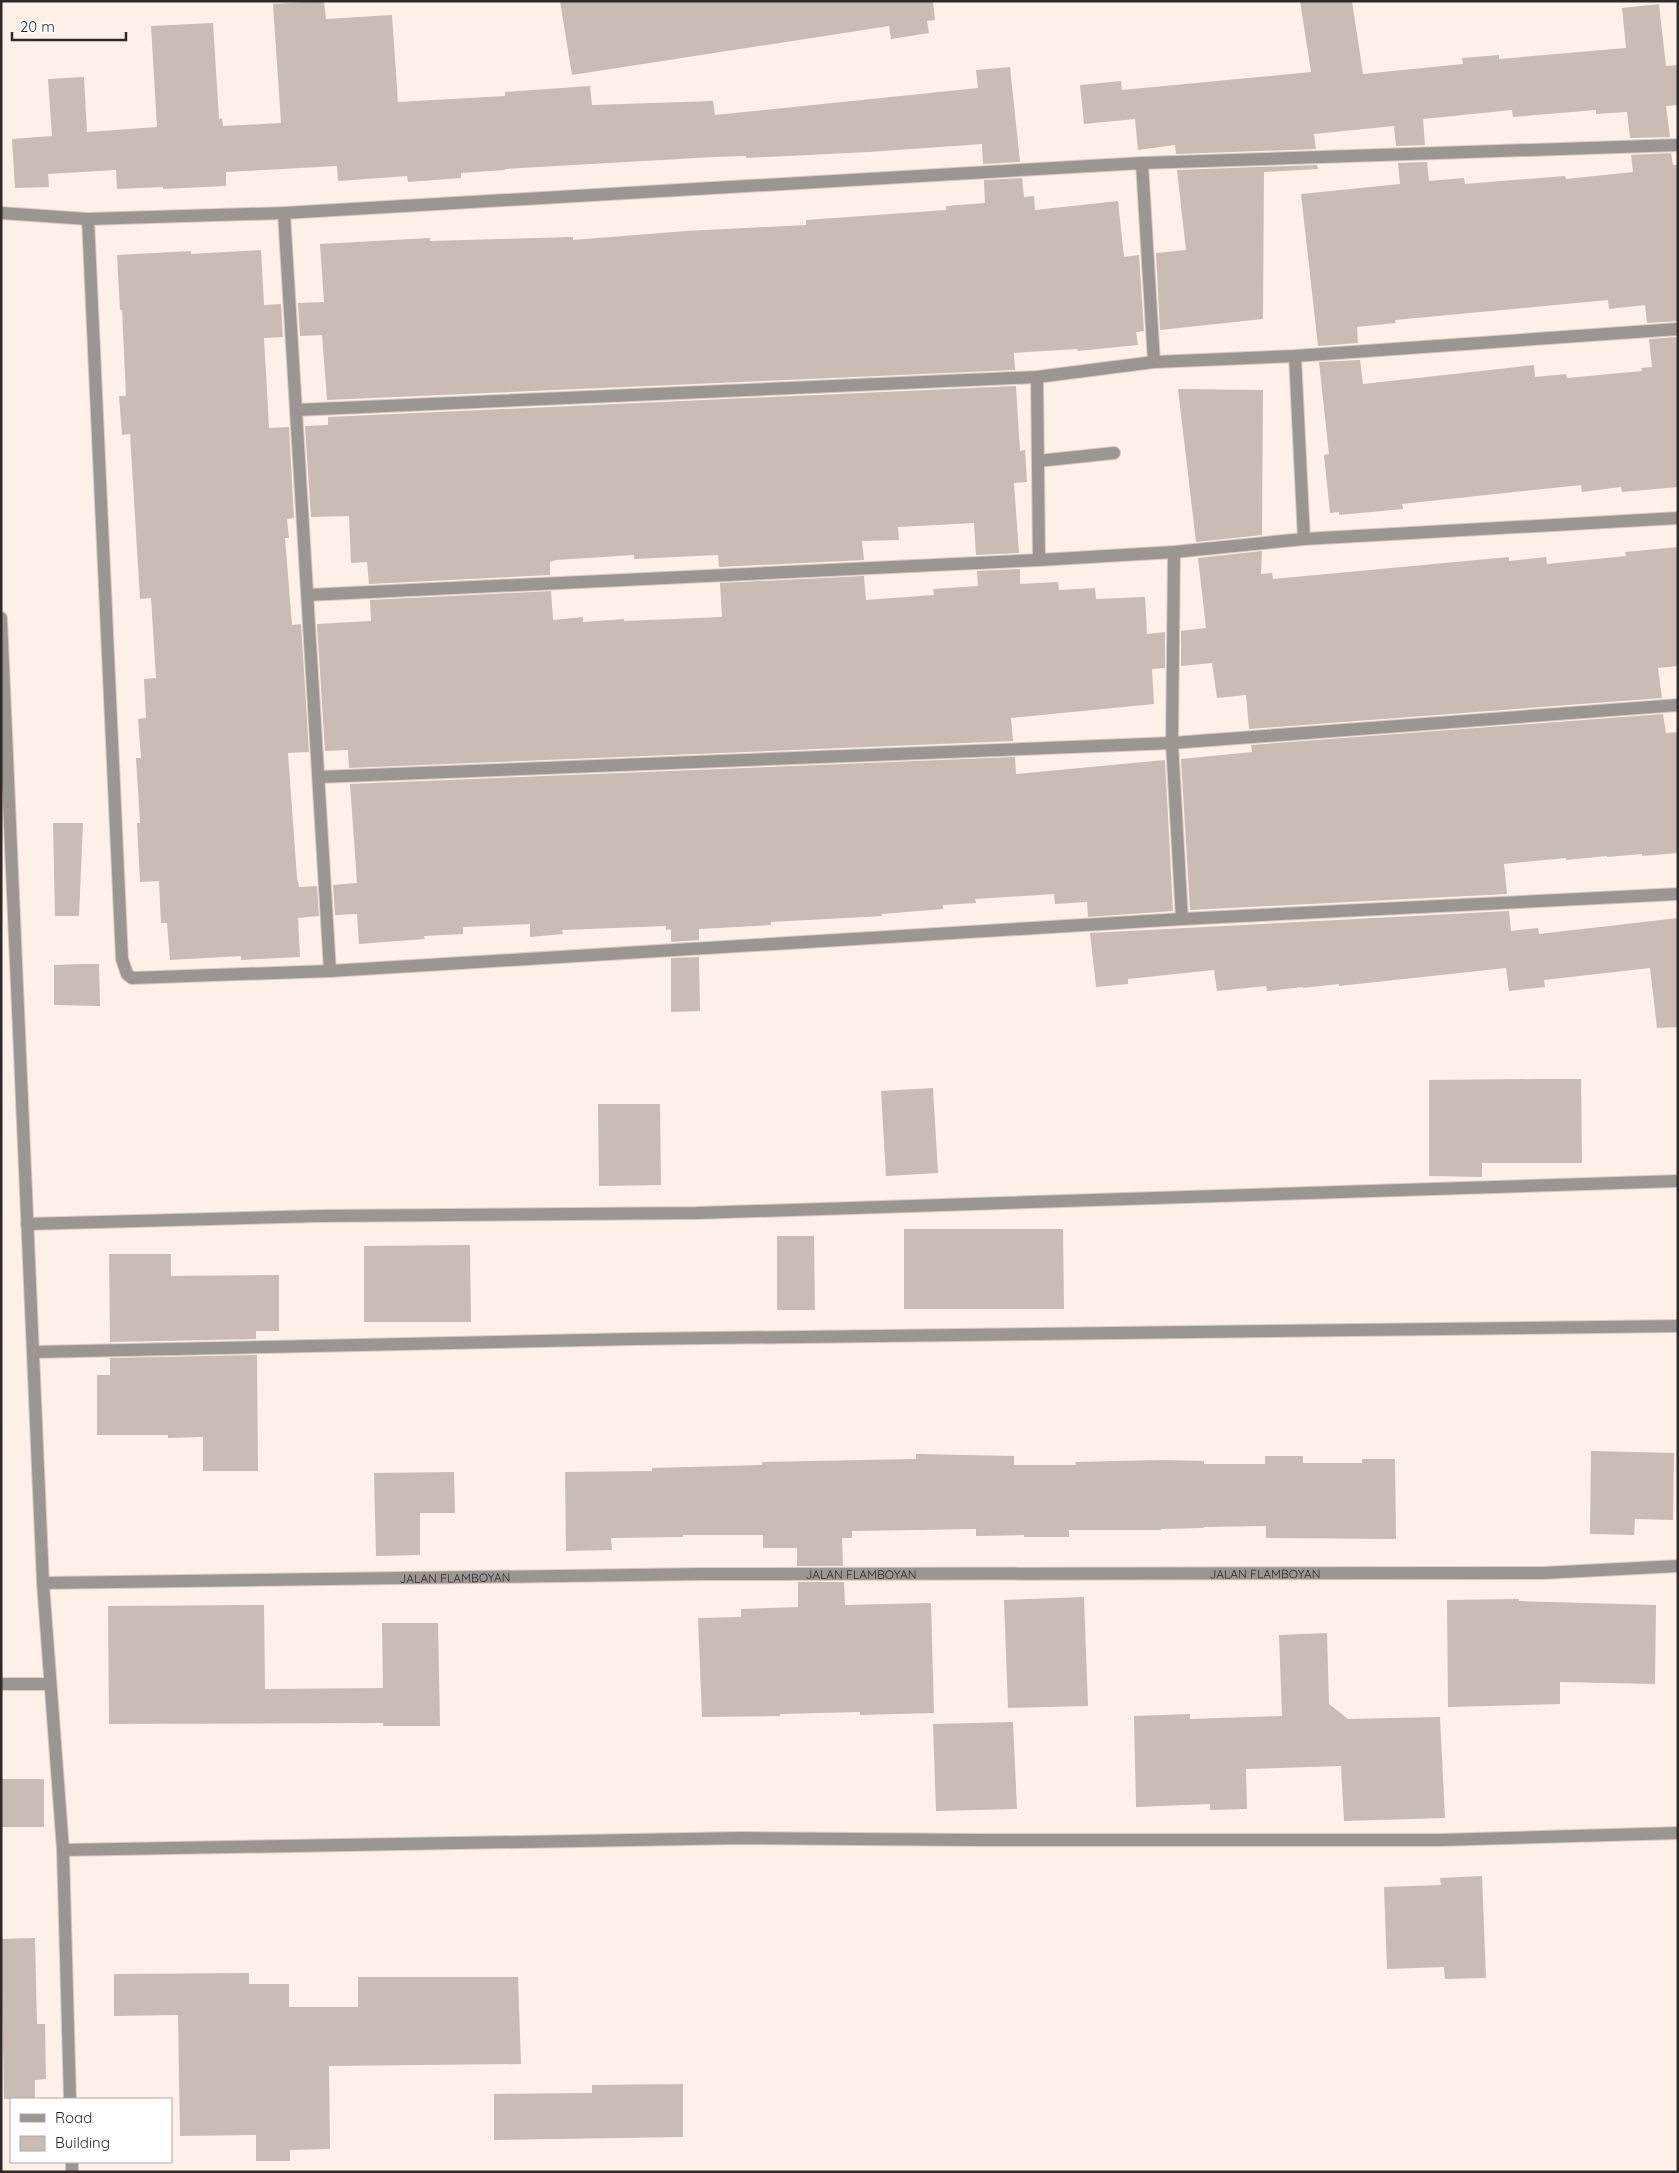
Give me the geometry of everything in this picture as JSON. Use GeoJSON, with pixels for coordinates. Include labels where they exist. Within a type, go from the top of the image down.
{"type":"FeatureCollection","features":[{"type":"Feature","properties":{"kind":"street"},"geometry":{"type":"LineString","coordinates":[[1,213],[88,219],[284,213],[1142,163],[1678,144]]}},
{"type":"Feature","properties":{"kind":"street"},"geometry":{"type":"LineString","coordinates":[[1142,163],[1154,362]]}},
{"type":"Feature","properties":{"kind":"street"},"geometry":{"type":"LineString","coordinates":[[284,213],[330,971]]}},
{"type":"Feature","properties":{"kind":"street"},"geometry":{"type":"LineString","coordinates":[[88,219],[124,967],[127,974],[137,979],[330,971],[1182,919],[1678,894]]}},
{"type":"Feature","properties":{"kind":"street"},"geometry":{"type":"LineString","coordinates":[[296,410],[1037,377],[1154,362],[1295,356],[1678,329]]}},
{"type":"Feature","properties":{"kind":"street"},"geometry":{"type":"LineString","coordinates":[[1295,356],[1304,539]]}},
{"type":"Feature","properties":{"kind":"street"},"geometry":{"type":"LineString","coordinates":[[1037,377],[1040,560]]}},
{"type":"Feature","properties":{"kind":"street"},"geometry":{"type":"LineString","coordinates":[[1038,461],[1114,453]]}},
{"type":"Feature","properties":{"kind":"street"},"geometry":{"type":"LineString","coordinates":[[308,595],[1040,560],[1174,552],[1304,539],[1678,518]]}},
{"type":"Feature","properties":{"kind":"street"},"geometry":{"type":"LineString","coordinates":[[1174,552],[1172,743],[1182,919]]}},
{"type":"Feature","properties":{"kind":"street"},"geometry":{"type":"LineString","coordinates":[[1,618],[43,1583],[63,1850],[70,2098]]}},
{"type":"Feature","properties":{"kind":"street"},"geometry":{"type":"LineString","coordinates":[[319,777],[1172,743],[1678,705]]}},
{"type":"Feature","properties":{"kind":"street"},"geometry":{"type":"LineString","coordinates":[[27,1224],[319,1216],[707,1212],[1678,1181]]}},
{"type":"Feature","properties":{"kind":"street"},"geometry":{"type":"LineString","coordinates":[[34,1352],[623,1339],[1678,1326]]}},
{"type":"Feature","properties":{"kind":"street","name":"JALAN FLAMBOYAN"},"geometry":{"type":"LineString","coordinates":[[43,1583],[702,1574],[1543,1573],[1678,1566]]}},
{"type":"Feature","properties":{"kind":"street"},"geometry":{"type":"LineString","coordinates":[[1,1684],[50,1684]]}},
{"type":"Feature","properties":{"kind":"street"},"geometry":{"type":"LineString","coordinates":[[63,1850],[742,1838],[1439,1840],[1678,1833]]}},
{"type":"Feature","properties":{"kind":"building"},"geometry":{"type":"Polygon","coordinates":[[[324,1],[326,19],[392,15],[398,102],[505,96],[505,92],[590,86],[592,105],[713,101],[715,115],[978,88],[976,70],[1010,67],[1020,162],[983,164],[982,144],[869,152],[746,158],[746,156],[714,157],[505,169],[461,173],[461,178],[408,182],[407,176],[338,181],[337,166],[226,172],[226,186],[117,189],[116,170],[48,174],[49,187],[15,188],[12,139],[52,136],[48,79],[84,77],[87,132],[157,127],[151,26],[213,23],[219,119],[222,118],[223,126],[281,123],[273,4],[324,1]]]}},
{"type":"Feature","properties":{"kind":"building"},"geometry":{"type":"Polygon","coordinates":[[[560,1],[933,1],[935,20],[927,21],[929,33],[891,39],[889,26],[572,75],[560,1]]]}},
{"type":"Feature","properties":{"kind":"building"},"geometry":{"type":"Polygon","coordinates":[[[1300,1],[1352,1],[1363,74],[1463,64],[1462,58],[1499,55],[1499,59],[1626,48],[1622,8],[1659,4],[1666,66],[1678,65],[1678,105],[1666,106],[1670,137],[1630,138],[1627,112],[1596,114],[1596,110],[1513,117],[1512,110],[1423,119],[1425,145],[1396,146],[1394,126],[1314,134],[1316,149],[1176,154],[1175,145],[1138,150],[1135,119],[1084,124],[1080,85],[1121,81],[1122,90],[1311,72],[1300,1]]]}},
{"type":"Feature","properties":{"kind":"building"},"geometry":{"type":"Polygon","coordinates":[[[1671,153],[1673,165],[1678,165],[1678,321],[1647,323],[1645,305],[1609,309],[1608,300],[1395,320],[1396,323],[1357,327],[1358,343],[1318,346],[1301,194],[1400,184],[1398,163],[1427,162],[1429,181],[1464,178],[1465,184],[1565,176],[1566,179],[1633,172],[1631,155],[1671,153]]]}},
{"type":"Feature","properties":{"kind":"building"},"geometry":{"type":"Polygon","coordinates":[[[1317,165],[1318,169],[1264,172],[1263,319],[1160,330],[1156,253],[1186,250],[1177,170],[1317,165]]]}},
{"type":"Feature","properties":{"kind":"building"},"geometry":{"type":"Polygon","coordinates":[[[1022,178],[1024,197],[1034,196],[1035,210],[1118,201],[1124,257],[1139,255],[1144,331],[1136,332],[1138,345],[1078,351],[1077,349],[1014,353],[1015,370],[327,400],[322,335],[300,336],[298,303],[324,302],[320,244],[430,238],[430,241],[573,237],[573,240],[686,231],[806,225],[806,220],[946,210],[946,206],[985,203],[984,180],[1022,178]]]}},
{"type":"Feature","properties":{"kind":"building"},"geometry":{"type":"Polygon","coordinates":[[[261,250],[264,305],[281,304],[283,337],[264,338],[269,428],[289,427],[294,518],[287,519],[289,538],[285,538],[292,625],[301,624],[309,752],[288,753],[297,878],[299,887],[317,886],[319,916],[298,918],[300,957],[241,960],[241,956],[170,960],[167,923],[161,923],[159,881],[140,882],[137,823],[140,823],[136,758],[141,758],[138,719],[146,718],[144,679],[156,678],[151,598],[140,599],[130,434],[122,435],[119,396],[126,396],[117,255],[191,251],[191,254],[261,250]]]}},
{"type":"Feature","properties":{"kind":"building"},"geometry":{"type":"Polygon","coordinates":[[[1678,337],[1678,487],[1622,492],[1621,487],[1582,492],[1581,485],[1402,504],[1403,509],[1339,515],[1339,512],[1330,513],[1324,455],[1329,454],[1319,362],[1360,360],[1363,384],[1534,365],[1535,377],[1566,374],[1567,378],[1642,371],[1641,368],[1652,367],[1649,339],[1678,337]]]}},
{"type":"Feature","properties":{"kind":"building"},"geometry":{"type":"Polygon","coordinates":[[[1016,386],[1020,451],[1025,450],[1027,482],[1014,483],[1019,553],[976,555],[974,523],[898,527],[899,540],[862,541],[864,560],[719,567],[718,555],[634,559],[634,555],[556,560],[550,562],[550,575],[369,584],[367,562],[351,563],[349,516],[311,517],[305,426],[328,425],[328,417],[1016,386]]]}},
{"type":"Feature","properties":{"kind":"building"},"geometry":{"type":"Polygon","coordinates":[[[1178,389],[1263,390],[1262,535],[1196,542],[1178,389]]]}},
{"type":"Feature","properties":{"kind":"building"},"geometry":{"type":"Polygon","coordinates":[[[1678,547],[1678,666],[1658,668],[1662,698],[1249,729],[1246,695],[1217,698],[1212,663],[1181,666],[1181,631],[1206,628],[1198,558],[1262,551],[1261,574],[1272,573],[1273,579],[1509,557],[1509,561],[1546,557],[1547,564],[1626,556],[1625,552],[1678,547]]]}},
{"type":"Feature","properties":{"kind":"building"},"geometry":{"type":"Polygon","coordinates":[[[1020,569],[1020,584],[1058,582],[1059,590],[1095,588],[1096,599],[1145,597],[1147,634],[1165,632],[1165,668],[1152,669],[1154,704],[1011,718],[1013,741],[349,768],[348,750],[325,751],[317,624],[371,621],[370,600],[551,591],[553,620],[583,617],[583,622],[624,619],[624,621],[722,617],[720,583],[864,576],[866,600],[934,595],[933,589],[978,586],[977,571],[1020,569]]]}},
{"type":"Feature","properties":{"kind":"building"},"geometry":{"type":"Polygon","coordinates":[[[1663,714],[1666,733],[1678,732],[1678,853],[1566,860],[1566,858],[1504,864],[1507,894],[1190,910],[1181,759],[1252,752],[1251,745],[1663,714]]]}},
{"type":"Feature","properties":{"kind":"building"},"geometry":{"type":"Polygon","coordinates":[[[1015,757],[1016,774],[1165,760],[1173,911],[1088,917],[1087,902],[1055,904],[1054,894],[975,899],[976,903],[943,905],[943,909],[882,914],[882,916],[771,922],[771,925],[699,929],[699,940],[671,942],[671,929],[666,930],[666,926],[562,930],[563,934],[530,937],[530,924],[463,927],[463,934],[424,936],[425,939],[359,944],[357,914],[335,915],[333,885],[357,883],[350,784],[1015,757]]]}},
{"type":"Feature","properties":{"kind":"building"},"geometry":{"type":"Polygon","coordinates":[[[53,823],[83,823],[79,916],[55,916],[53,823]]]}},
{"type":"Feature","properties":{"kind":"building"},"geometry":{"type":"Polygon","coordinates":[[[1509,911],[1511,931],[1538,928],[1539,934],[1678,918],[1678,1027],[1657,1028],[1650,968],[1544,980],[1545,987],[1509,991],[1506,968],[1339,986],[1339,984],[1267,991],[1266,986],[1217,991],[1214,970],[1128,979],[1128,984],[1096,987],[1090,933],[1509,911]]]}},
{"type":"Feature","properties":{"kind":"building"},"geometry":{"type":"Polygon","coordinates":[[[699,957],[700,1011],[671,1012],[671,958],[699,957]]]}},
{"type":"Feature","properties":{"kind":"building"},"geometry":{"type":"Polygon","coordinates":[[[99,964],[100,1006],[54,1005],[54,965],[99,964]]]}},
{"type":"Feature","properties":{"kind":"building"},"geometry":{"type":"Polygon","coordinates":[[[1581,1079],[1582,1163],[1482,1163],[1482,1177],[1429,1176],[1429,1080],[1581,1079]]]}},
{"type":"Feature","properties":{"kind":"building"},"geometry":{"type":"Polygon","coordinates":[[[933,1088],[938,1173],[886,1176],[881,1091],[933,1088]]]}},
{"type":"Feature","properties":{"kind":"building"},"geometry":{"type":"Polygon","coordinates":[[[598,1104],[660,1104],[661,1185],[599,1186],[598,1104]]]}},
{"type":"Feature","properties":{"kind":"building"},"geometry":{"type":"Polygon","coordinates":[[[904,1229],[1063,1229],[1064,1309],[904,1309],[904,1229]]]}},
{"type":"Feature","properties":{"kind":"building"},"geometry":{"type":"Polygon","coordinates":[[[777,1236],[814,1236],[815,1310],[777,1310],[777,1236]]]}},
{"type":"Feature","properties":{"kind":"building"},"geometry":{"type":"Polygon","coordinates":[[[470,1245],[471,1322],[364,1322],[364,1246],[470,1245]]]}},
{"type":"Feature","properties":{"kind":"building"},"geometry":{"type":"Polygon","coordinates":[[[109,1254],[171,1254],[171,1276],[279,1275],[279,1331],[256,1331],[256,1339],[110,1342],[109,1254]]]}},
{"type":"Feature","properties":{"kind":"building"},"geometry":{"type":"Polygon","coordinates":[[[257,1355],[258,1471],[203,1471],[203,1437],[168,1438],[168,1435],[97,1435],[97,1375],[110,1375],[110,1358],[257,1355]]]}},
{"type":"Feature","properties":{"kind":"building"},"geometry":{"type":"Polygon","coordinates":[[[1591,1451],[1674,1453],[1673,1520],[1635,1519],[1634,1535],[1590,1534],[1591,1451]]]}},
{"type":"Feature","properties":{"kind":"building"},"geometry":{"type":"Polygon","coordinates":[[[916,1454],[1014,1456],[1014,1465],[1076,1465],[1075,1462],[1161,1460],[1204,1461],[1204,1464],[1265,1464],[1265,1456],[1303,1456],[1303,1463],[1362,1463],[1362,1459],[1395,1459],[1396,1539],[1266,1538],[1266,1526],[1161,1530],[1069,1530],[1069,1537],[1024,1537],[1024,1535],[976,1536],[976,1529],[852,1531],[852,1538],[842,1538],[843,1566],[797,1566],[797,1548],[763,1548],[763,1535],[683,1535],[683,1537],[611,1538],[612,1550],[566,1551],[565,1472],[652,1471],[652,1468],[762,1465],[762,1462],[916,1459],[916,1454]]]}},
{"type":"Feature","properties":{"kind":"building"},"geometry":{"type":"Polygon","coordinates":[[[454,1472],[455,1513],[420,1513],[420,1555],[376,1556],[374,1473],[454,1472]]]}},
{"type":"Feature","properties":{"kind":"building"},"geometry":{"type":"Polygon","coordinates":[[[798,1582],[844,1582],[845,1605],[931,1603],[934,1713],[860,1715],[860,1712],[702,1717],[698,1618],[741,1617],[741,1609],[798,1607],[798,1582]]]}},
{"type":"Feature","properties":{"kind":"building"},"geometry":{"type":"Polygon","coordinates":[[[1084,1597],[1088,1706],[1008,1708],[1004,1600],[1084,1597]]]}},
{"type":"Feature","properties":{"kind":"building"},"geometry":{"type":"Polygon","coordinates":[[[1519,1599],[1519,1601],[1656,1605],[1655,1684],[1560,1682],[1560,1704],[1448,1707],[1447,1600],[1519,1599]]]}},
{"type":"Feature","properties":{"kind":"building"},"geometry":{"type":"Polygon","coordinates":[[[264,1605],[265,1689],[383,1688],[382,1623],[438,1623],[440,1726],[383,1726],[383,1723],[109,1724],[108,1606],[264,1605]]]}},
{"type":"Feature","properties":{"kind":"building"},"geometry":{"type":"Polygon","coordinates":[[[1327,1633],[1329,1704],[1348,1719],[1440,1717],[1445,1818],[1344,1821],[1341,1766],[1246,1769],[1247,1809],[1210,1810],[1210,1804],[1136,1807],[1134,1716],[1190,1714],[1190,1719],[1282,1716],[1279,1635],[1327,1633]]]}},
{"type":"Feature","properties":{"kind":"building"},"geometry":{"type":"Polygon","coordinates":[[[1013,1722],[1017,1809],[936,1811],[933,1724],[1013,1722]]]}},
{"type":"Feature","properties":{"kind":"building"},"geometry":{"type":"Polygon","coordinates":[[[1,1779],[44,1779],[44,1827],[1,1827],[1,1779]]]}},
{"type":"Feature","properties":{"kind":"building"},"geometry":{"type":"Polygon","coordinates":[[[1482,1876],[1486,1978],[1445,1979],[1444,1967],[1387,1969],[1384,1887],[1441,1885],[1440,1878],[1482,1876]]]}},
{"type":"Feature","properties":{"kind":"building"},"geometry":{"type":"Polygon","coordinates":[[[35,1938],[37,2024],[45,2024],[46,2079],[35,2080],[35,2098],[4,2099],[1,1939],[35,1938]]]}},
{"type":"Feature","properties":{"kind":"building"},"geometry":{"type":"Polygon","coordinates":[[[249,1973],[249,1984],[289,1984],[289,2007],[358,2007],[358,1977],[518,1977],[521,2064],[329,2066],[330,2149],[290,2150],[290,2161],[256,2161],[256,2135],[180,2136],[178,2015],[114,2016],[114,1974],[249,1973]]]}},
{"type":"Feature","properties":{"kind":"building"},"geometry":{"type":"Polygon","coordinates":[[[683,2084],[683,2137],[494,2140],[494,2094],[592,2093],[592,2085],[683,2084]]]}}]}
